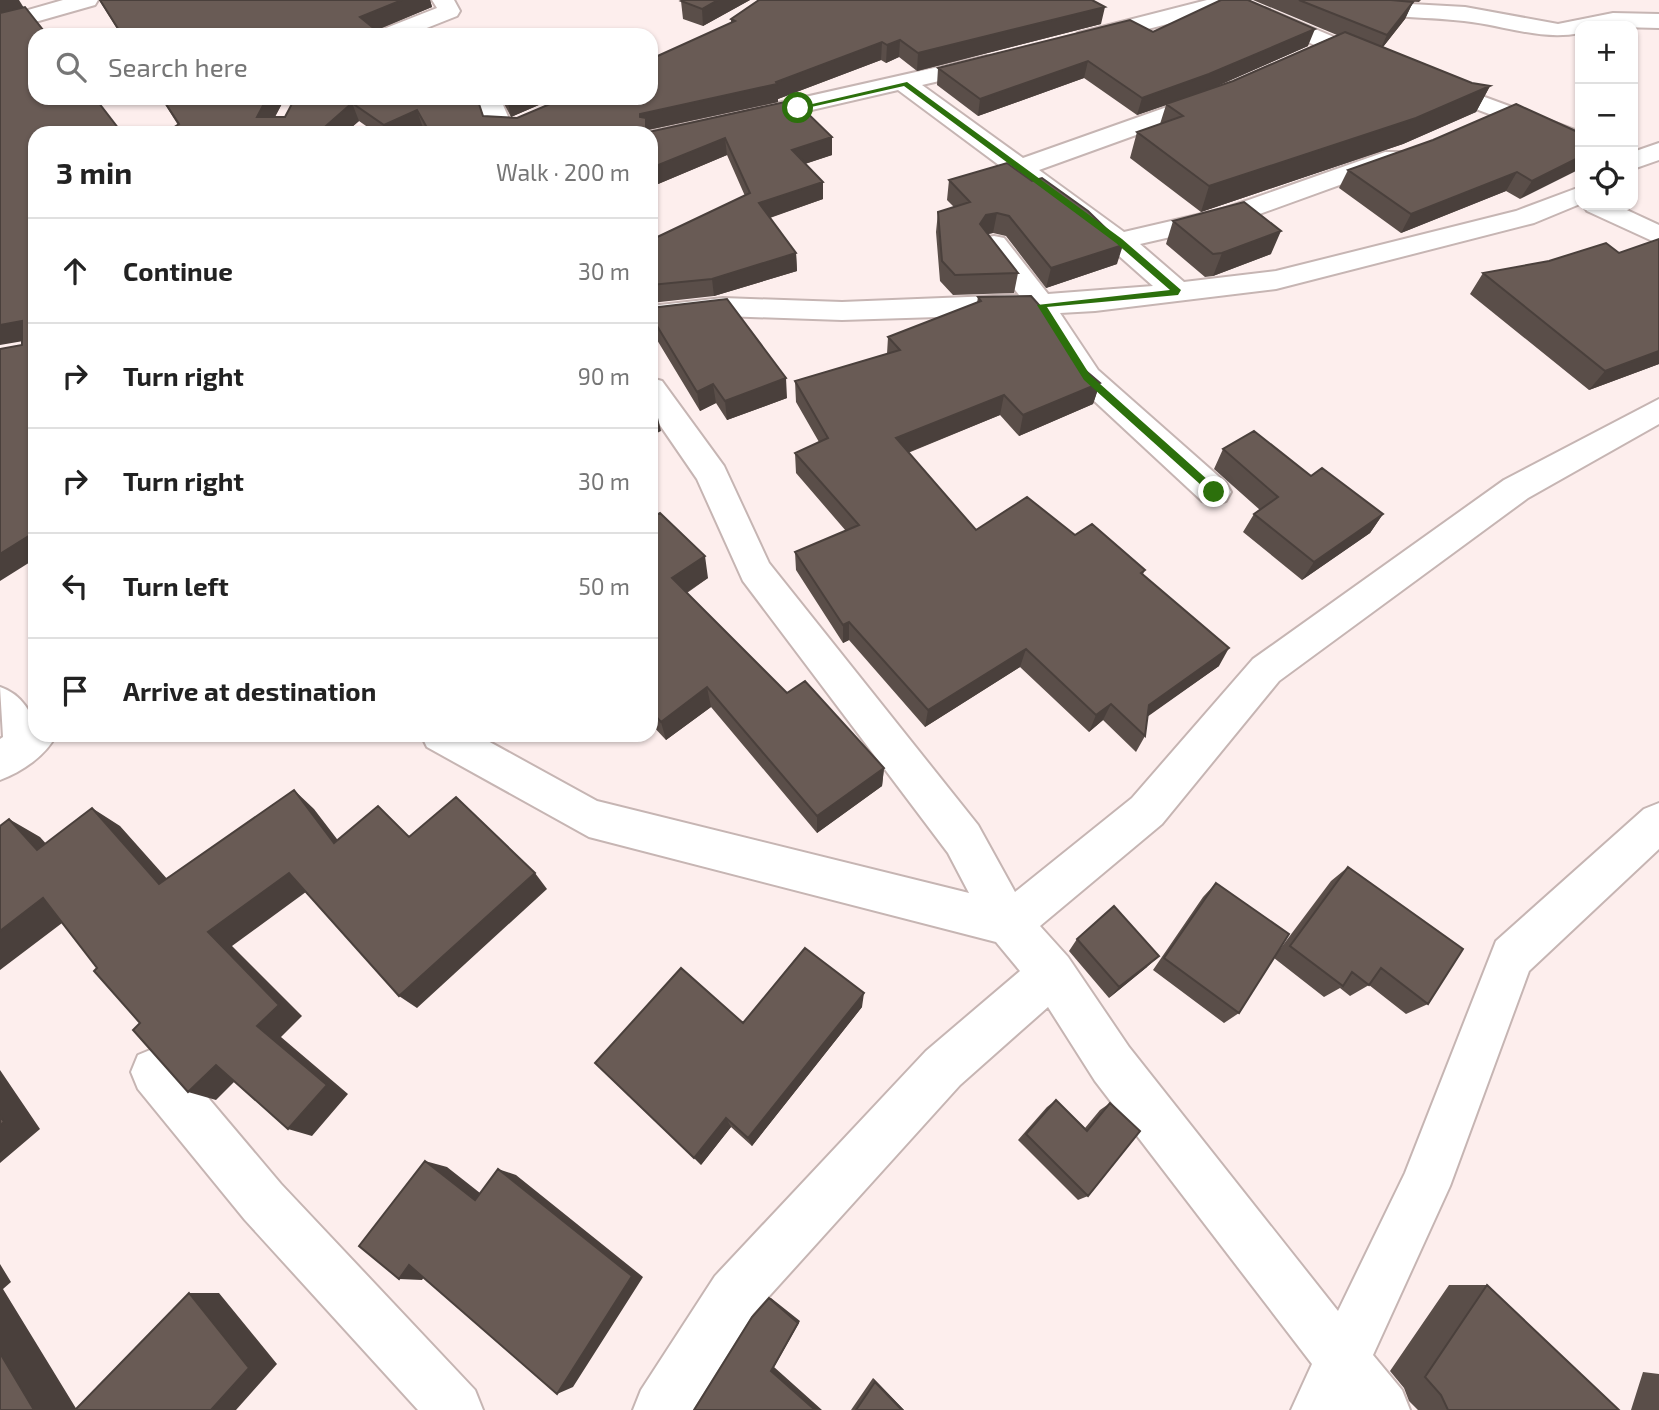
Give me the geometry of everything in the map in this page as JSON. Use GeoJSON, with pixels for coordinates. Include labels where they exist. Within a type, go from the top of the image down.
{"type":"FeatureCollection","features":[{"type":"Feature","properties":{"kind":"street"},"geometry":{"type":"LineString","coordinates":[[0,24],[86,0]]}},
{"type":"Feature","properties":{"kind":"street"},"geometry":{"type":"LineString","coordinates":[[1060,44],[1231,0],[1392,69]]}},
{"type":"Feature","properties":{"kind":"street"},"geometry":{"type":"LineString","coordinates":[[1349,0],[1376,9],[1465,14],[1558,31],[1613,20],[1659,21]]}},
{"type":"Feature","properties":{"kind":"street"},"geometry":{"type":"LineString","coordinates":[[407,28],[454,10]]}},
{"type":"Feature","properties":{"kind":"street"},"geometry":{"type":"LineString","coordinates":[[1310,57],[1334,46]]}},
{"type":"Feature","properties":{"kind":"street"},"geometry":{"type":"LineString","coordinates":[[658,137],[905,84],[1008,57]]}},
{"type":"Feature","properties":{"kind":"street"},"geometry":{"type":"LineString","coordinates":[[1415,78],[1575,139]]}},
{"type":"Feature","properties":{"kind":"street"},"geometry":{"type":"LineString","coordinates":[[905,84],[1119,241],[1178,292]]}},
{"type":"Feature","properties":{"kind":"street"},"geometry":{"type":"LineString","coordinates":[[1019,168],[1226,94]]}},
{"type":"Feature","properties":{"kind":"street"},"geometry":{"type":"LineString","coordinates":[[491,105],[500,126]]}},
{"type":"Feature","properties":{"kind":"street"},"geometry":{"type":"LineString","coordinates":[[1471,126],[1506,111]]}},
{"type":"Feature","properties":{"kind":"street"},"geometry":{"type":"LineString","coordinates":[[518,126],[526,122]]}},
{"type":"Feature","properties":{"kind":"street"},"geometry":{"type":"LineString","coordinates":[[1119,241],[1231,215],[1413,151]]}},
{"type":"Feature","properties":{"kind":"street"},"geometry":{"type":"LineString","coordinates":[[658,315],[723,307],[842,311],[1041,305],[1276,280],[1525,217],[1575,201]]}},
{"type":"Feature","properties":{"kind":"street"},"geometry":{"type":"LineString","coordinates":[[1608,210],[1659,236]]}},
{"type":"Feature","properties":{"kind":"street"},"geometry":{"type":"LineString","coordinates":[[994,244],[1041,305],[1087,377],[1214,492]]}},
{"type":"Feature","properties":{"kind":"street"},"geometry":{"type":"LineString","coordinates":[[658,399],[712,475],[755,571],[963,839],[1009,924],[1052,973],[1112,1064],[1340,1361],[1382,1410]]}},
{"type":"Feature","properties":{"kind":"street"},"geometry":{"type":"LineString","coordinates":[[1009,924],[1147,811],[1266,670],[1516,489],[1659,410]]}},
{"type":"Feature","properties":{"kind":"street"},"geometry":{"type":"LineString","coordinates":[[0,703],[21,746]]}},
{"type":"Feature","properties":{"kind":"street"},"geometry":{"type":"LineString","coordinates":[[453,742],[589,818],[1009,924]]}},
{"type":"Feature","properties":{"kind":"street"},"geometry":{"type":"LineString","coordinates":[[1319,1410],[1425,1186],[1512,957],[1659,822]]}},
{"type":"Feature","properties":{"kind":"street"},"geometry":{"type":"LineString","coordinates":[[661,1410],[734,1295],[943,1068],[1052,973]]}},
{"type":"Feature","properties":{"kind":"street"},"geometry":{"type":"LineString","coordinates":[[155,1072],[263,1202],[454,1410]]}},
{"type":"Feature","properties":{"kind":"building"},"geometry":{"type":"Polygon","coordinates":[[[100,0],[402,0],[360,17],[373,28],[118,28],[100,0]]]}},
{"type":"Feature","properties":{"kind":"building"},"geometry":{"type":"Polygon","coordinates":[[[718,0],[702,9],[681,1],[718,0]]]}},
{"type":"Feature","properties":{"kind":"building"},"geometry":{"type":"Polygon","coordinates":[[[759,0],[1092,0],[1105,7],[918,53],[900,40],[887,45],[882,42],[776,82],[777,84],[640,114],[640,117],[646,118],[646,126],[426,126],[417,110],[384,125],[355,105],[479,105],[483,116],[517,118],[548,105],[658,105],[658,56],[735,21],[731,19],[759,0]]]}},
{"type":"Feature","properties":{"kind":"building"},"geometry":{"type":"Polygon","coordinates":[[[1221,0],[1248,0],[1315,29],[1209,74],[1142,98],[1088,61],[980,99],[938,68],[1130,20],[1153,32],[1221,0]]]}},
{"type":"Feature","properties":{"kind":"building"},"geometry":{"type":"Polygon","coordinates":[[[1299,0],[1391,0],[1413,2],[1387,35],[1299,0]]]}},
{"type":"Feature","properties":{"kind":"building"},"geometry":{"type":"Polygon","coordinates":[[[25,7],[42,28],[28,28],[28,105],[100,105],[117,126],[28,126],[28,536],[0,554],[0,349],[22,345],[22,321],[0,325],[0,13],[25,7]]]}},
{"type":"Feature","properties":{"kind":"building"},"geometry":{"type":"Polygon","coordinates":[[[1345,32],[1472,83],[1490,86],[1416,118],[1209,186],[1137,132],[1183,116],[1166,104],[1233,81],[1345,32]]]}},
{"type":"Feature","properties":{"kind":"building"},"geometry":{"type":"Polygon","coordinates":[[[794,100],[832,137],[792,150],[823,182],[759,203],[796,253],[712,279],[658,284],[658,237],[750,193],[725,138],[658,165],[658,130],[794,100]]]}},
{"type":"Feature","properties":{"kind":"building"},"geometry":{"type":"Polygon","coordinates":[[[1516,104],[1575,131],[1575,160],[1532,181],[1517,172],[1411,214],[1348,170],[1433,140],[1516,104]]]}},
{"type":"Feature","properties":{"kind":"building"},"geometry":{"type":"Polygon","coordinates":[[[167,105],[263,105],[257,117],[285,117],[291,105],[350,105],[326,126],[176,126],[179,124],[167,105]]]}},
{"type":"Feature","properties":{"kind":"building"},"geometry":{"type":"Polygon","coordinates":[[[1007,163],[1032,181],[1042,178],[1088,211],[1123,245],[1051,268],[1009,216],[997,213],[986,215],[980,224],[1018,273],[955,275],[942,261],[938,212],[970,202],[949,180],[1007,163]]]}},
{"type":"Feature","properties":{"kind":"building"},"geometry":{"type":"Polygon","coordinates":[[[1244,202],[1281,231],[1213,254],[1173,221],[1244,202]]]}},
{"type":"Feature","properties":{"kind":"building"},"geometry":{"type":"Polygon","coordinates":[[[1659,239],[1659,351],[1605,371],[1483,273],[1549,261],[1606,243],[1619,253],[1659,239]]]}},
{"type":"Feature","properties":{"kind":"building"},"geometry":{"type":"Polygon","coordinates":[[[1031,296],[1048,315],[1079,365],[1100,383],[1023,415],[1004,395],[896,438],[976,530],[1027,497],[1075,535],[1092,524],[1145,570],[1141,573],[1229,648],[1149,705],[1145,736],[1111,704],[1096,715],[1026,649],[928,710],[849,622],[843,625],[795,552],[859,525],[795,453],[828,438],[795,381],[900,350],[888,337],[981,301],[978,297],[1031,296]]]}},
{"type":"Feature","properties":{"kind":"building"},"geometry":{"type":"Polygon","coordinates":[[[727,299],[786,378],[725,401],[713,384],[697,392],[658,328],[658,307],[727,299]]]}},
{"type":"Feature","properties":{"kind":"building"},"geometry":{"type":"Polygon","coordinates":[[[1254,431],[1311,476],[1322,468],[1383,514],[1314,562],[1254,514],[1278,497],[1223,449],[1254,431]]]}},
{"type":"Feature","properties":{"kind":"building"},"geometry":{"type":"Polygon","coordinates":[[[660,513],[705,556],[672,578],[787,693],[805,681],[884,768],[817,816],[707,687],[661,722],[658,719],[660,513]]]}},
{"type":"Feature","properties":{"kind":"building"},"geometry":{"type":"Polygon","coordinates":[[[294,790],[334,843],[378,806],[409,837],[456,797],[535,873],[399,996],[289,873],[208,932],[279,1005],[257,1026],[327,1085],[288,1129],[216,1065],[188,1092],[133,1030],[140,1023],[94,971],[97,968],[43,898],[0,931],[0,826],[9,819],[37,850],[92,808],[159,884],[294,790]]]}},
{"type":"Feature","properties":{"kind":"building"},"geometry":{"type":"Polygon","coordinates":[[[1348,867],[1463,949],[1428,1004],[1381,968],[1369,985],[1352,972],[1343,986],[1290,946],[1348,867]]]}},
{"type":"Feature","properties":{"kind":"building"},"geometry":{"type":"Polygon","coordinates":[[[1216,883],[1289,934],[1239,1013],[1164,958],[1216,883]]]}},
{"type":"Feature","properties":{"kind":"building"},"geometry":{"type":"Polygon","coordinates":[[[1114,906],[1159,956],[1119,987],[1077,939],[1114,906]]]}},
{"type":"Feature","properties":{"kind":"building"},"geometry":{"type":"Polygon","coordinates":[[[805,948],[864,993],[748,1138],[726,1118],[694,1158],[595,1063],[681,968],[743,1023],[805,948]]]}},
{"type":"Feature","properties":{"kind":"building"},"geometry":{"type":"Polygon","coordinates":[[[1056,1100],[1087,1131],[1110,1103],[1140,1131],[1088,1196],[1026,1134],[1056,1100]]]}},
{"type":"Feature","properties":{"kind":"building"},"geometry":{"type":"Polygon","coordinates":[[[425,1161],[475,1200],[498,1169],[632,1276],[557,1394],[409,1265],[399,1279],[359,1246],[425,1161]]]}},
{"type":"Feature","properties":{"kind":"building"},"geometry":{"type":"Polygon","coordinates":[[[1487,1285],[1619,1410],[1448,1410],[1441,1395],[1425,1377],[1487,1285]]]}},
{"type":"Feature","properties":{"kind":"building"},"geometry":{"type":"Polygon","coordinates":[[[189,1293],[249,1368],[211,1410],[75,1410],[189,1293]]]}},
{"type":"Feature","properties":{"kind":"building"},"geometry":{"type":"Polygon","coordinates":[[[769,1298],[798,1323],[771,1371],[815,1410],[694,1410],[752,1317],[769,1298]]]}},
{"type":"Feature","properties":{"kind":"building"},"geometry":{"type":"Polygon","coordinates":[[[0,1353],[34,1410],[0,1410],[0,1353]]]}},
{"type":"Feature","properties":{"kind":"building"},"geometry":{"type":"Polygon","coordinates":[[[875,1382],[902,1410],[856,1410],[875,1382]]]}},
{"type":"Feature","properties":{"kind":"route"},"geometry":{"type":"LineString","coordinates":[[798,108],[905,84],[1119,241],[1178,292],[1095,302],[1041,305],[1087,377],[1214,492]]}}]}
